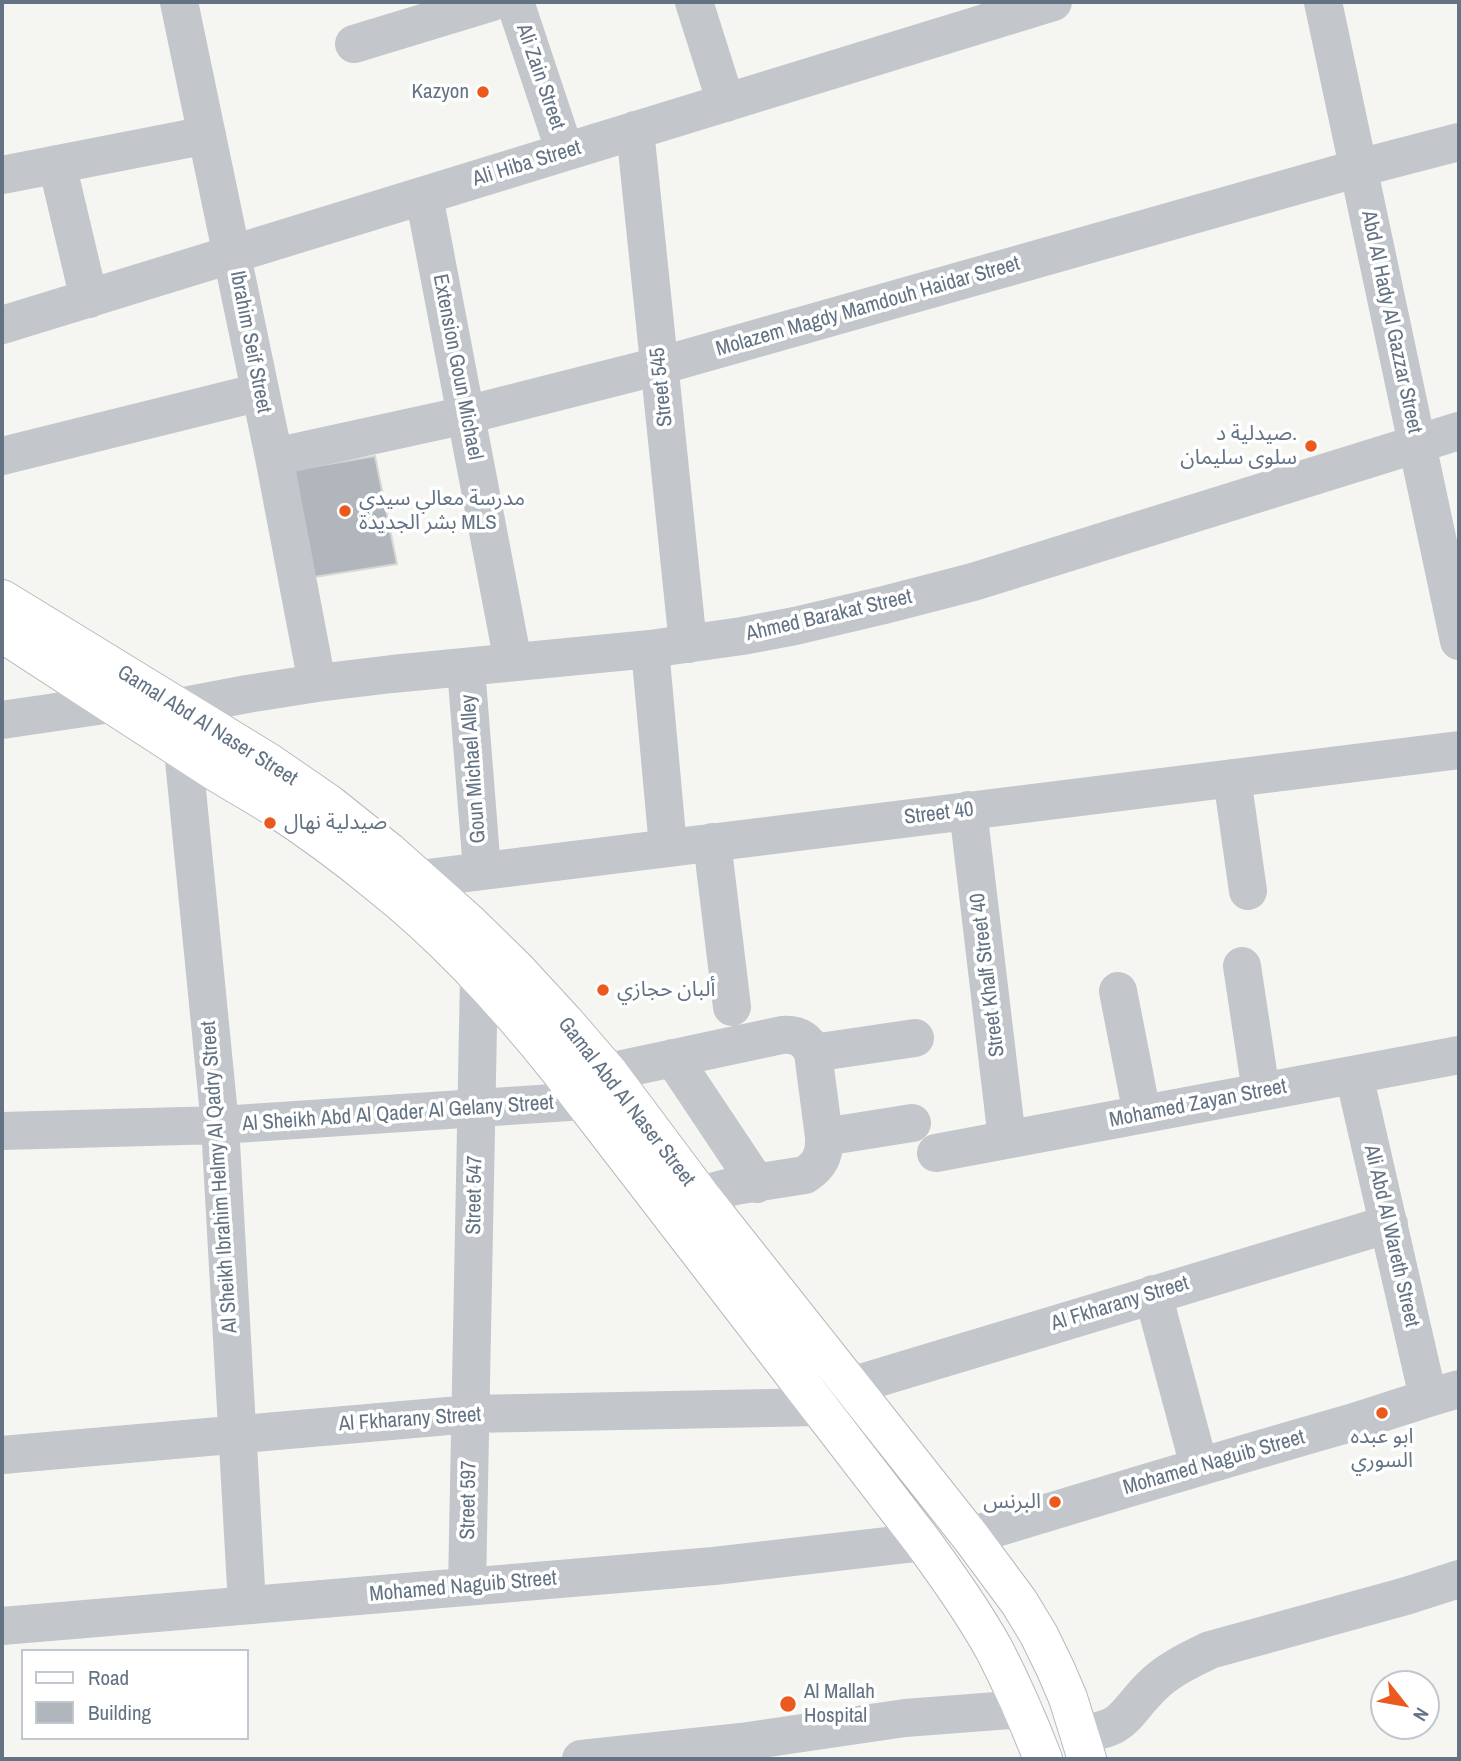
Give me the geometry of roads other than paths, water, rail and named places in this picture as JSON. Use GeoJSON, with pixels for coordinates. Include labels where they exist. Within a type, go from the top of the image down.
{"type":"FeatureCollection","features":[{"type":"Feature","properties":{"kind":"main road","name":"Gamal Abd Al Naser Street"},"geometry":{"type":"LineString","coordinates":[[2,599],[268,762],[329,804],[388,850],[470,924],[564,1021],[596,1087],[819,1407],[960,1594],[994,1651],[1023,1709],[1043,1759]]}},
{"type":"Feature","properties":{"kind":"main road","name":"Gamal Abd Al Naser Street"},"geometry":{"type":"LineString","coordinates":[[2,633],[328,844],[434,932],[521,1022],[596,1087],[699,1195],[970,1536],[1019,1602],[1039,1635],[1060,1679],[1084,1747]]}},
{"type":"Feature","properties":{"kind":"street","name":"Ibrahim Seif Street"},"geometry":{"type":"LineString","coordinates":[[179,2],[233,254],[317,683]]}},
{"type":"Feature","properties":{"kind":"street"},"geometry":{"type":"LineString","coordinates":[[354,44],[492,2]]}},
{"type":"Feature","properties":{"kind":"street","name":"Ali Zain Street"},"geometry":{"type":"LineString","coordinates":[[515,2],[565,152]]}},
{"type":"Feature","properties":{"kind":"street"},"geometry":{"type":"LineString","coordinates":[[694,2],[726,103]]}},
{"type":"Feature","properties":{"kind":"street","name":"Ali Hiba Street"},"geometry":{"type":"LineString","coordinates":[[2,326],[1053,2]]}},
{"type":"Feature","properties":{"kind":"street","name":"Abd Al Hady Al Gazzar Street"},"geometry":{"type":"LineString","coordinates":[[1323,2],[1459,641]]}},
{"type":"Feature","properties":{"kind":"street","name":"Street 545"},"geometry":{"type":"LineString","coordinates":[[635,130],[688,644]]}},
{"type":"Feature","properties":{"kind":"street"},"geometry":{"type":"LineString","coordinates":[[2,175],[207,135]]}},
{"type":"Feature","properties":{"kind":"street","name":"Molazem Magdy Mamdouh Haidar Street"},"geometry":{"type":"LineString","coordinates":[[274,457],[466,415],[659,366],[1459,142]]}},
{"type":"Feature","properties":{"kind":"street"},"geometry":{"type":"LineString","coordinates":[[57,164],[89,299]]}},
{"type":"Feature","properties":{"kind":"street","name":"Extension Goun Michael"},"geometry":{"type":"LineString","coordinates":[[424,196],[513,662]]}},
{"type":"Feature","properties":{"kind":"street"},"geometry":{"type":"LineString","coordinates":[[2,456],[260,392]]}},
{"type":"Feature","properties":{"kind":"street","name":"Ahmed Barakat Street"},"geometry":{"type":"LineString","coordinates":[[179,707],[317,683],[650,649],[795,626],[973,582],[1459,432]]}},
{"type":"Feature","properties":{"kind":"street"},"geometry":{"type":"LineString","coordinates":[[650,649],[668,847]]}},
{"type":"Feature","properties":{"kind":"street","name":"Goun Michael Alley"},"geometry":{"type":"LineString","coordinates":[[466,668],[482,870]]}},
{"type":"Feature","properties":{"kind":"street"},"geometry":{"type":"LineString","coordinates":[[2,720],[111,704]]}},
{"type":"Feature","properties":{"kind":"street","name":"Al Sheikh Ibrahim Helmy Al Qadry Street"},"geometry":{"type":"LineString","coordinates":[[183,750],[220,1125],[247,1605]]}},
{"type":"Feature","properties":{"kind":"street","name":"Street 40"},"geometry":{"type":"LineString","coordinates":[[419,879],[1459,750]]}},
{"type":"Feature","properties":{"kind":"street"},"geometry":{"type":"LineString","coordinates":[[1231,778],[1248,891]]}},
{"type":"Feature","properties":{"kind":"street","name":"Street Khalf Street 40"},"geometry":{"type":"LineString","coordinates":[[968,810],[1007,1139]]}},
{"type":"Feature","properties":{"kind":"street"},"geometry":{"type":"LineString","coordinates":[[712,842],[732,1007]]}},
{"type":"Feature","properties":{"kind":"street"},"geometry":{"type":"LineString","coordinates":[[1242,966],[1261,1092]]}},
{"type":"Feature","properties":{"kind":"street","name":"Street 547"},"geometry":{"type":"LineString","coordinates":[[471,1414],[479,976]]}},
{"type":"Feature","properties":{"kind":"street"},"geometry":{"type":"LineString","coordinates":[[1118,990],[1142,1114]]}},
{"type":"Feature","properties":{"kind":"street","name":"Al Sheikh Abd Al Qader Al Gelany Street"},"geometry":{"type":"LineString","coordinates":[[2,1130],[220,1125],[476,1109],[596,1087],[673,1058],[790,1034],[804,1040],[813,1053]]}},
{"type":"Feature","properties":{"kind":"street"},"geometry":{"type":"LineString","coordinates":[[699,1195],[805,1175],[815,1168],[825,1149],[813,1053],[915,1038]]}},
{"type":"Feature","properties":{"kind":"street","name":"Mohamed Zayan Street"},"geometry":{"type":"LineString","coordinates":[[936,1153],[1459,1055]]}},
{"type":"Feature","properties":{"kind":"street"},"geometry":{"type":"LineString","coordinates":[[673,1058],[757,1184]]}},
{"type":"Feature","properties":{"kind":"street","name":"Ali Abd Al Wareth Street"},"geometry":{"type":"LineString","coordinates":[[1354,1074],[1389,1224],[1444,1393]]}},
{"type":"Feature","properties":{"kind":"street"},"geometry":{"type":"LineString","coordinates":[[824,1138],[912,1123]]}},
{"type":"Feature","properties":{"kind":"street","name":"Al Fkharany Street"},"geometry":{"type":"LineString","coordinates":[[850,1386],[1389,1224]]}},
{"type":"Feature","properties":{"kind":"street"},"geometry":{"type":"LineString","coordinates":[[1153,1294],[1199,1466]]}},
{"type":"Feature","properties":{"kind":"street","name":"Mohamed Naguib Street"},"geometry":{"type":"LineString","coordinates":[[970,1536],[1444,1393]]}},
{"type":"Feature","properties":{"kind":"street","name":"Al Fkharany Street"},"geometry":{"type":"LineString","coordinates":[[2,1455],[471,1414],[819,1407]]}},
{"type":"Feature","properties":{"kind":"street","name":"Street 597"},"geometry":{"type":"LineString","coordinates":[[467,1587],[471,1414]]}},
{"type":"Feature","properties":{"kind":"street","name":"Mohamed Naguib Street"},"geometry":{"type":"LineString","coordinates":[[2,1626],[728,1564],[923,1542]]}},
{"type":"Feature","properties":{"kind":"street"},"geometry":{"type":"LineString","coordinates":[[1084,1747],[1100,1731],[1122,1720],[1150,1687],[1165,1675],[1210,1650],[1459,1579]]}},
{"type":"Feature","properties":{"kind":"street"},"geometry":{"type":"LineString","coordinates":[[581,1759],[742,1751],[893,1719],[1023,1709]]}},
{"type":"Feature","properties":{"kind":"place","name":"Kazyon"},"geometry":{"type":"Point","coordinates":[483,92]}},
{"type":"Feature","properties":{"kind":"place","name":"صيدلية د. سلوى سليمان"},"geometry":{"type":"Point","coordinates":[1311,446]}},
{"type":"Feature","properties":{"kind":"place","name":"مدرسة معالي سيدي بشر الجديدة MLS"},"geometry":{"type":"Point","coordinates":[345,511]}},
{"type":"Feature","properties":{"kind":"place","name":"صيدلية نهال"},"geometry":{"type":"Point","coordinates":[270,823]}},
{"type":"Feature","properties":{"kind":"place","name":"ألبان حجازي"},"geometry":{"type":"Point","coordinates":[603,990]}},
{"type":"Feature","properties":{"kind":"place","name":"ابو عبده السوري"},"geometry":{"type":"Point","coordinates":[1382,1413]}},
{"type":"Feature","properties":{"kind":"place","name":"البرنس"},"geometry":{"type":"Point","coordinates":[1055,1502]}},
{"type":"Feature","properties":{"kind":"place","name":"Al Mallah Hospital"},"geometry":{"type":"Point","coordinates":[788,1704]}}]}
